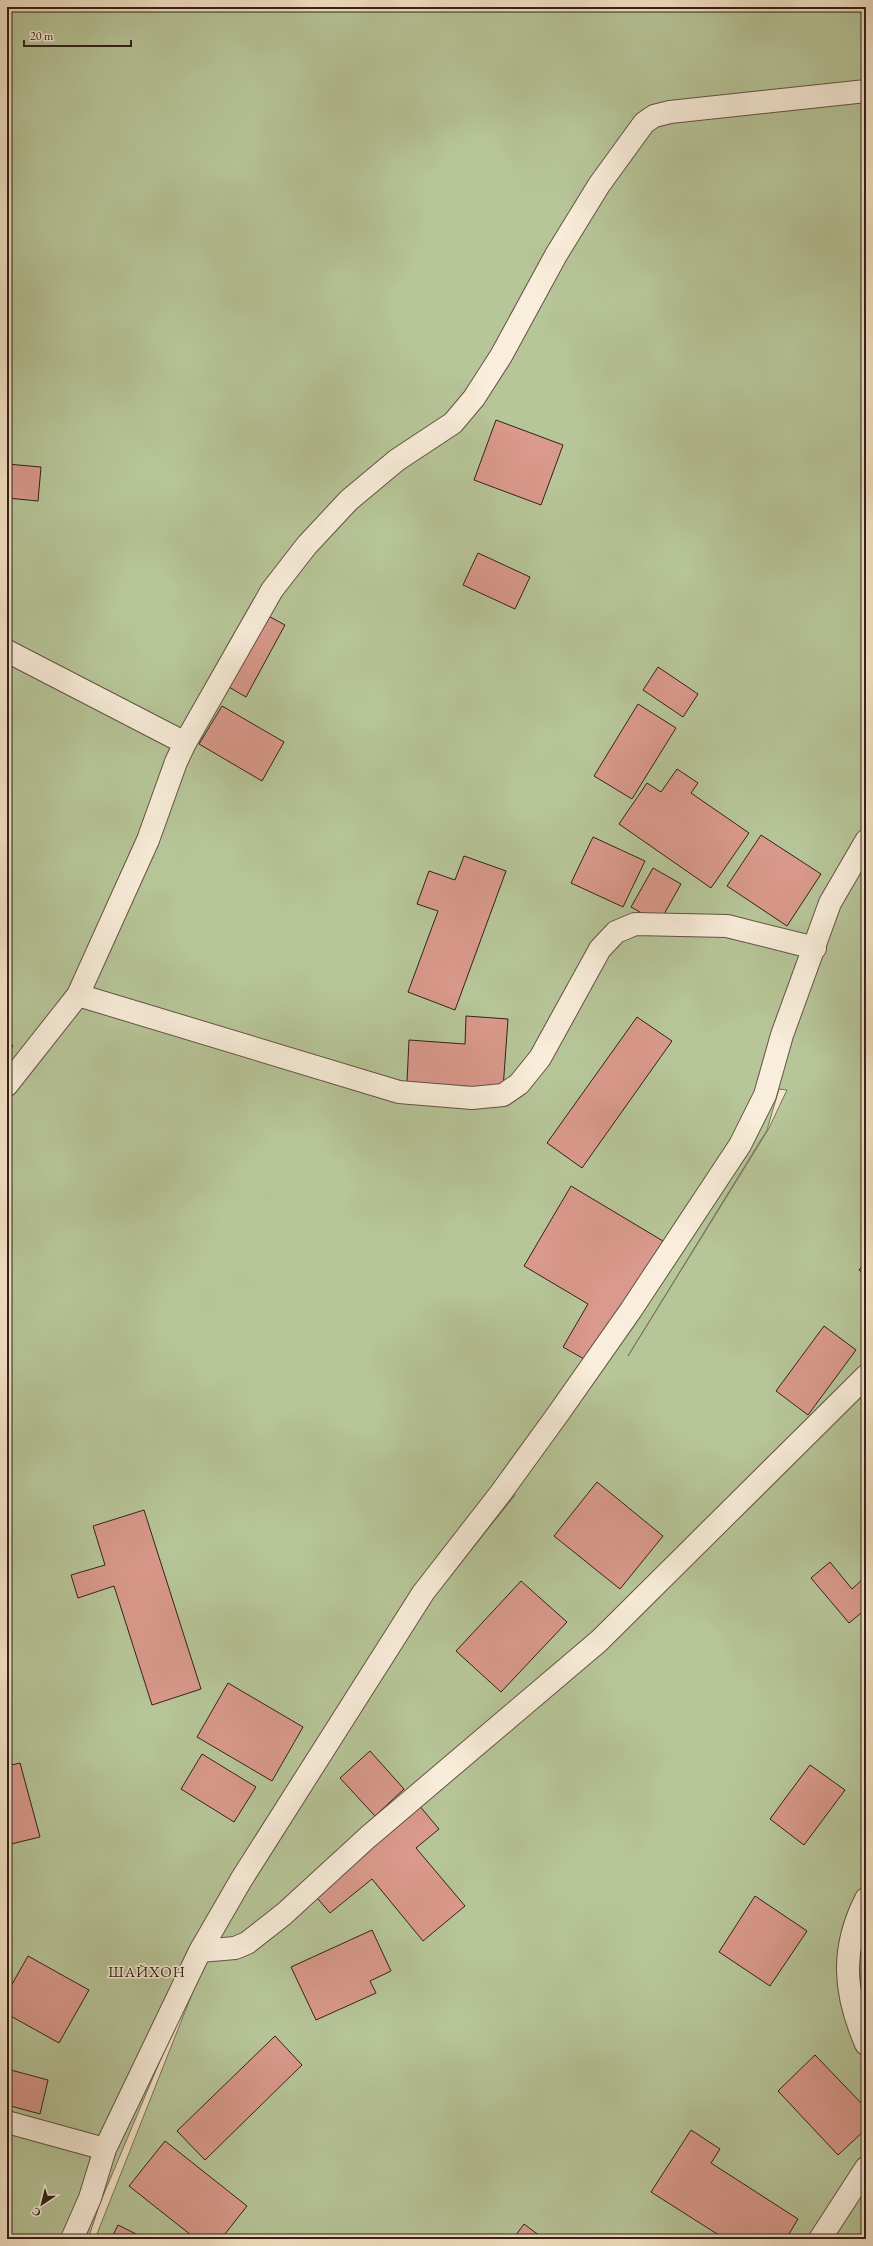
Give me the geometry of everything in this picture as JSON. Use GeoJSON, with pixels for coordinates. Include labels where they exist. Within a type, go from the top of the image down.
{"type":"FeatureCollection","features":[{"type":"Feature","properties":{"kind":"lane"},"geometry":{"type":"LineString","coordinates":[[7,1085],[78,995],[148,840],[176,762],[185,743],[272,590],[307,545],[349,500],[397,460],[453,423],[474,398],[501,356],[556,255],[599,185],[644,123],[654,116],[670,112],[866,91]]}},
{"type":"Feature","properties":{"kind":"lane"},"geometry":{"type":"LineString","coordinates":[[7,651],[185,743]]}},
{"type":"Feature","properties":{"kind":"lane"},"geometry":{"type":"LineString","coordinates":[[72,2239],[90,2198],[105,2149],[200,1951],[241,1880],[423,1593],[500,1494],[558,1414],[631,1310],[740,1145],[765,1095],[782,1035],[815,948],[830,903],[866,840]]}},
{"type":"Feature","properties":{"kind":"lane"},"geometry":{"type":"LineString","coordinates":[[78,995],[399,1092],[472,1098],[503,1094],[518,1084],[540,1058],[600,948],[616,932],[635,924],[727,926],[815,948]]}},
{"type":"Feature","properties":{"kind":"lane"},"geometry":{"type":"LineString","coordinates":[[200,1951],[235,1948],[247,1943],[284,1914],[368,1837],[600,1642],[866,1376]]}},
{"type":"Feature","properties":{"kind":"lane"},"geometry":{"type":"LineString","coordinates":[[866,1899],[854,1926],[847,1980],[856,2022],[866,2044]]}},
{"type":"Feature","properties":{"kind":"lane"},"geometry":{"type":"LineString","coordinates":[[7,2122],[105,2149]]}},
{"type":"Feature","properties":{"kind":"lane"},"geometry":{"type":"LineString","coordinates":[[820,2239],[866,2168]]}},
{"type":"Feature","properties":{"kind":"green space"},"geometry":{"type":"Polygon","coordinates":[[[7,7],[866,7],[866,2239],[95,2239],[209,1951],[252,1883],[208,1947],[100,2203],[88,2239],[7,2239],[7,7]],[[779,1089],[767,1130],[628,1356],[768,1130],[787,1090],[779,1089]],[[515,1495],[426,1604],[430,1602],[515,1495]]]}},
{"type":"Feature","properties":{"kind":"building"},"geometry":{"type":"Polygon","coordinates":[[[496,420],[563,445],[541,505],[474,480],[496,420]]]}},
{"type":"Feature","properties":{"kind":"building"},"geometry":{"type":"Polygon","coordinates":[[[7,464],[41,467],[38,501],[7,498],[7,464]]]}},
{"type":"Feature","properties":{"kind":"building"},"geometry":{"type":"Polygon","coordinates":[[[478,553],[530,577],[515,609],[463,585],[478,553]]]}},
{"type":"Feature","properties":{"kind":"building"},"geometry":{"type":"Polygon","coordinates":[[[261,612],[285,625],[246,697],[222,683],[261,612]]]}},
{"type":"Feature","properties":{"kind":"building"},"geometry":{"type":"Polygon","coordinates":[[[658,667],[698,694],[683,717],[643,690],[658,667]]]}},
{"type":"Feature","properties":{"kind":"building"},"geometry":{"type":"Polygon","coordinates":[[[638,704],[676,728],[632,799],[594,776],[638,704]]]}},
{"type":"Feature","properties":{"kind":"building"},"geometry":{"type":"Polygon","coordinates":[[[222,706],[284,742],[262,781],[199,744],[222,706]]]}},
{"type":"Feature","properties":{"kind":"building"},"geometry":{"type":"Polygon","coordinates":[[[677,769],[698,783],[691,793],[749,833],[711,888],[619,824],[647,783],[661,792],[677,769]]]}},
{"type":"Feature","properties":{"kind":"building"},"geometry":{"type":"Polygon","coordinates":[[[761,835],[821,874],[787,926],[727,886],[761,835]]]}},
{"type":"Feature","properties":{"kind":"building"},"geometry":{"type":"Polygon","coordinates":[[[593,837],[645,861],[623,907],[571,883],[593,837]]]}},
{"type":"Feature","properties":{"kind":"building"},"geometry":{"type":"Polygon","coordinates":[[[464,856],[506,871],[455,1010],[408,992],[438,911],[417,904],[429,871],[455,880],[464,856]]]}},
{"type":"Feature","properties":{"kind":"building"},"geometry":{"type":"Polygon","coordinates":[[[653,868],[681,884],[659,923],[631,907],[653,868]]]}},
{"type":"Feature","properties":{"kind":"building"},"geometry":{"type":"Polygon","coordinates":[[[466,1016],[508,1019],[503,1089],[407,1082],[409,1040],[465,1044],[466,1016]]]}},
{"type":"Feature","properties":{"kind":"building"},"geometry":{"type":"Polygon","coordinates":[[[637,1017],[672,1041],[582,1168],[547,1143],[637,1017]]]}},
{"type":"Feature","properties":{"kind":"building"},"geometry":{"type":"Polygon","coordinates":[[[7,1042],[13,1046],[7,1054],[7,1042]]]}},
{"type":"Feature","properties":{"kind":"building"},"geometry":{"type":"Polygon","coordinates":[[[571,1186],[663,1241],[591,1363],[563,1347],[588,1304],[524,1266],[571,1186]]]}},
{"type":"Feature","properties":{"kind":"building"},"geometry":{"type":"Polygon","coordinates":[[[866,1261],[866,1275],[859,1270],[866,1261]]]}},
{"type":"Feature","properties":{"kind":"building"},"geometry":{"type":"Polygon","coordinates":[[[824,1326],[856,1350],[808,1415],[776,1391],[824,1326]]]}},
{"type":"Feature","properties":{"kind":"building"},"geometry":{"type":"Polygon","coordinates":[[[597,1482],[663,1536],[620,1589],[554,1536],[597,1482]]]}},
{"type":"Feature","properties":{"kind":"building"},"geometry":{"type":"Polygon","coordinates":[[[144,1510],[201,1689],[152,1705],[114,1586],[78,1598],[71,1575],[105,1565],[93,1526],[144,1510]]]}},
{"type":"Feature","properties":{"kind":"building"},"geometry":{"type":"Polygon","coordinates":[[[830,1562],[852,1589],[864,1578],[866,1580],[866,1609],[849,1623],[811,1578],[830,1562]]]}},
{"type":"Feature","properties":{"kind":"building"},"geometry":{"type":"Polygon","coordinates":[[[521,1581],[567,1622],[501,1692],[456,1651],[521,1581]]]}},
{"type":"Feature","properties":{"kind":"building"},"geometry":{"type":"Polygon","coordinates":[[[228,1683],[303,1727],[272,1781],[197,1737],[228,1683]]]}},
{"type":"Feature","properties":{"kind":"building"},"geometry":{"type":"Polygon","coordinates":[[[370,1751],[404,1789],[375,1816],[340,1778],[370,1751]]]}},
{"type":"Feature","properties":{"kind":"building"},"geometry":{"type":"Polygon","coordinates":[[[202,1754],[256,1787],[234,1822],[181,1789],[202,1754]]]}},
{"type":"Feature","properties":{"kind":"building"},"geometry":{"type":"Polygon","coordinates":[[[20,1763],[40,1837],[7,1845],[7,1766],[20,1763]]]}},
{"type":"Feature","properties":{"kind":"building"},"geometry":{"type":"Polygon","coordinates":[[[810,1765],[845,1790],[804,1845],[770,1819],[810,1765]]]}},
{"type":"Feature","properties":{"kind":"building"},"geometry":{"type":"Polygon","coordinates":[[[418,1804],[439,1829],[416,1848],[465,1906],[423,1941],[372,1879],[330,1913],[312,1892],[418,1804]]]}},
{"type":"Feature","properties":{"kind":"building"},"geometry":{"type":"Polygon","coordinates":[[[755,1896],[807,1931],[770,1986],[719,1952],[755,1896]]]}},
{"type":"Feature","properties":{"kind":"building"},"geometry":{"type":"Polygon","coordinates":[[[372,1930],[391,1971],[370,1981],[376,1993],[316,2020],[291,1967],[372,1930]]]}},
{"type":"Feature","properties":{"kind":"building"},"geometry":{"type":"Polygon","coordinates":[[[28,1956],[89,1990],[59,2043],[7,2014],[7,1993],[28,1956]]]}},
{"type":"Feature","properties":{"kind":"building"},"geometry":{"type":"Polygon","coordinates":[[[866,1989],[866,2002],[860,1997],[866,1989]]]}},
{"type":"Feature","properties":{"kind":"building"},"geometry":{"type":"Polygon","coordinates":[[[275,2036],[302,2065],[205,2160],[177,2131],[275,2036]]]}},
{"type":"Feature","properties":{"kind":"building"},"geometry":{"type":"Polygon","coordinates":[[[815,2055],[866,2108],[866,2129],[838,2155],[778,2091],[815,2055]]]}},
{"type":"Feature","properties":{"kind":"building"},"geometry":{"type":"Polygon","coordinates":[[[7,2069],[48,2080],[40,2114],[7,2105],[7,2069]]]}},
{"type":"Feature","properties":{"kind":"building"},"geometry":{"type":"Polygon","coordinates":[[[691,2130],[720,2149],[711,2163],[798,2219],[786,2239],[725,2239],[651,2192],[691,2130]]]}},
{"type":"Feature","properties":{"kind":"building"},"geometry":{"type":"Polygon","coordinates":[[[165,2141],[247,2206],[221,2239],[196,2239],[129,2186],[165,2141]]]}},
{"type":"Feature","properties":{"kind":"building"},"geometry":{"type":"Polygon","coordinates":[[[524,2224],[544,2239],[513,2239],[524,2224]]]}},
{"type":"Feature","properties":{"kind":"building"},"geometry":{"type":"Polygon","coordinates":[[[118,2225],[146,2239],[111,2239],[118,2225]]]}},
{"type":"Feature","properties":{"kind":"district","name":"ШАЙХОН"},"geometry":{"type":"Point","coordinates":[147,1972]}}]}
